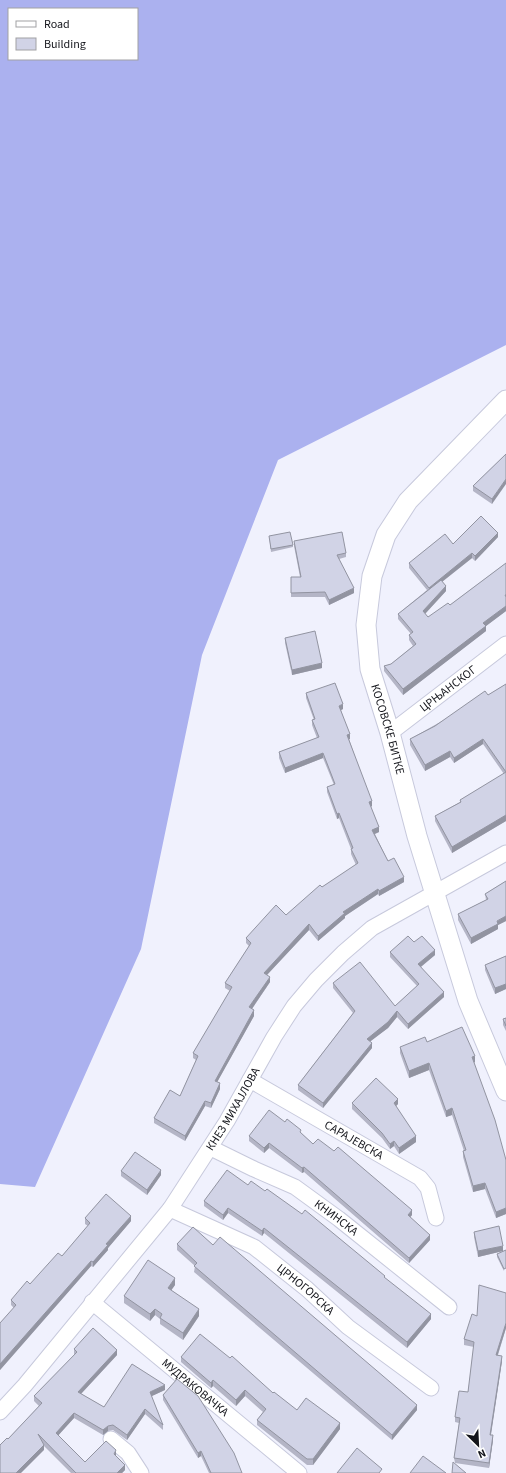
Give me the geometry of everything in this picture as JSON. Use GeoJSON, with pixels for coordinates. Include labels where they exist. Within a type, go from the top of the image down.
{"type":"FeatureCollection","features":[{"type":"Feature","properties":{"kind":"street","name":"КОСОВСКЕ БИТКЕ"},"geometry":{"type":"LineString","coordinates":[[506,400],[408,501],[386,536],[372,576],[366,626],[370,669],[390,733],[417,836],[468,1000],[506,1091]]}},
{"type":"Feature","properties":{"kind":"street","name":"ЦРЊАНСКОГ"},"geometry":{"type":"LineString","coordinates":[[390,733],[506,644]]}},
{"type":"Feature","properties":{"kind":"street","name":"КНЕЗ МИХАЈЛОВА"},"geometry":{"type":"LineString","coordinates":[[0,1412],[25,1385],[170,1209],[211,1148],[259,1062],[294,1006],[343,953],[372,928],[506,853]]}},
{"type":"Feature","properties":{"kind":"street","name":"САРАЈЕВСКА"},"geometry":{"type":"LineString","coordinates":[[250,1080],[420,1178],[428,1188],[436,1218]]}},
{"type":"Feature","properties":{"kind":"street","name":"КНИНСКА"},"geometry":{"type":"LineString","coordinates":[[211,1148],[296,1187],[339,1219],[449,1307]]}},
{"type":"Feature","properties":{"kind":"street","name":"ЦРНОГОРСКА"},"geometry":{"type":"LineString","coordinates":[[170,1209],[254,1247],[308,1289],[348,1327],[431,1388]]}},
{"type":"Feature","properties":{"kind":"street","name":"МУДРАКОВАЧКА"},"geometry":{"type":"LineString","coordinates":[[92,1302],[299,1473]]}},
{"type":"Feature","properties":{"kind":"street"},"geometry":{"type":"LineString","coordinates":[[111,1439],[128,1453],[141,1473]]}},
{"type":"Feature","properties":{"kind":"shaded area"},"geometry":{"type":"Polygon","coordinates":[[[0,0],[506,0],[506,345],[278,460],[202,655],[141,949],[35,1187],[0,1184],[0,0]]]}},
{"type":"Feature","properties":{"kind":"building"},"geometry":{"type":"Polygon","coordinates":[[[506,454],[506,479],[492,499],[473,486],[506,454]]]}},
{"type":"Feature","properties":{"kind":"building"},"geometry":{"type":"Polygon","coordinates":[[[481,516],[498,533],[475,556],[472,553],[429,588],[409,563],[445,534],[453,544],[481,516]]]}},
{"type":"Feature","properties":{"kind":"building"},"geometry":{"type":"Polygon","coordinates":[[[290,532],[293,545],[271,549],[269,536],[290,532]]]}},
{"type":"Feature","properties":{"kind":"building"},"geometry":{"type":"Polygon","coordinates":[[[342,532],[346,553],[337,555],[354,588],[329,600],[325,592],[291,593],[291,577],[301,577],[294,541],[342,532]]]}},
{"type":"Feature","properties":{"kind":"building"},"geometry":{"type":"Polygon","coordinates":[[[506,563],[506,606],[483,623],[486,626],[403,689],[384,666],[391,664],[416,644],[409,635],[413,632],[398,614],[441,580],[446,586],[423,611],[428,617],[448,603],[450,605],[506,563]]]}},
{"type":"Feature","properties":{"kind":"building"},"geometry":{"type":"Polygon","coordinates":[[[315,631],[322,663],[292,670],[285,638],[315,631]]]}},
{"type":"Feature","properties":{"kind":"building"},"geometry":{"type":"Polygon","coordinates":[[[335,683],[343,704],[339,706],[350,734],[347,735],[372,801],[369,802],[379,827],[372,830],[388,861],[394,858],[404,877],[379,891],[378,889],[343,912],[345,913],[318,936],[309,924],[264,973],[270,977],[249,1007],[254,1010],[215,1081],[220,1083],[211,1103],[205,1101],[185,1136],[154,1118],[170,1090],[180,1096],[198,1056],[193,1053],[232,987],[225,983],[251,943],[246,938],[276,905],[286,915],[320,885],[322,887],[358,863],[351,849],[353,848],[339,813],[337,814],[327,787],[335,784],[323,753],[285,768],[279,752],[319,737],[312,720],[315,719],[306,693],[335,683]]]}},
{"type":"Feature","properties":{"kind":"building"},"geometry":{"type":"Polygon","coordinates":[[[506,684],[506,772],[483,739],[454,758],[450,751],[425,765],[410,739],[435,726],[485,691],[488,695],[506,684]]]}},
{"type":"Feature","properties":{"kind":"building"},"geometry":{"type":"Polygon","coordinates":[[[506,772],[506,815],[452,847],[435,816],[461,802],[460,800],[506,772]]]}},
{"type":"Feature","properties":{"kind":"building"},"geometry":{"type":"Polygon","coordinates":[[[506,881],[506,916],[497,921],[498,924],[471,938],[458,914],[488,899],[485,894],[506,881]]]}},
{"type":"Feature","properties":{"kind":"building"},"geometry":{"type":"Polygon","coordinates":[[[408,936],[414,942],[422,936],[435,950],[418,964],[444,992],[408,1024],[397,1011],[388,1022],[367,1039],[372,1043],[323,1103],[298,1085],[355,1011],[333,983],[360,962],[395,1006],[419,984],[390,952],[408,936]]]}},
{"type":"Feature","properties":{"kind":"building"},"geometry":{"type":"Polygon","coordinates":[[[506,956],[506,984],[495,988],[485,965],[506,956]]]}},
{"type":"Feature","properties":{"kind":"building"},"geometry":{"type":"Polygon","coordinates":[[[506,1018],[506,1026],[503,1019],[506,1018]]]}},
{"type":"Feature","properties":{"kind":"building"},"geometry":{"type":"Polygon","coordinates":[[[462,1027],[475,1056],[472,1057],[495,1120],[506,1160],[506,1208],[496,1212],[485,1183],[473,1186],[463,1151],[466,1150],[452,1108],[446,1111],[429,1063],[409,1071],[400,1047],[425,1037],[427,1042],[462,1027]]]}},
{"type":"Feature","properties":{"kind":"building"},"geometry":{"type":"Polygon","coordinates":[[[376,1078],[398,1099],[394,1103],[416,1136],[399,1148],[394,1141],[390,1144],[382,1133],[352,1103],[376,1078]]]}},
{"type":"Feature","properties":{"kind":"building"},"geometry":{"type":"Polygon","coordinates":[[[269,1110],[285,1122],[287,1119],[301,1130],[300,1132],[313,1144],[318,1139],[334,1151],[338,1147],[412,1210],[408,1215],[430,1235],[409,1258],[304,1167],[302,1168],[269,1143],[264,1148],[249,1136],[269,1110]]]}},
{"type":"Feature","properties":{"kind":"building"},"geometry":{"type":"Polygon","coordinates":[[[135,1152],[161,1170],[147,1190],[121,1171],[135,1152]]]}},
{"type":"Feature","properties":{"kind":"building"},"geometry":{"type":"Polygon","coordinates":[[[227,1170],[248,1185],[251,1181],[265,1191],[267,1189],[302,1214],[305,1210],[385,1276],[384,1277],[431,1314],[407,1342],[264,1228],[262,1231],[228,1208],[223,1215],[204,1201],[227,1170]]]}},
{"type":"Feature","properties":{"kind":"building"},"geometry":{"type":"Polygon","coordinates":[[[106,1194],[131,1216],[106,1244],[108,1245],[93,1262],[91,1261],[0,1364],[0,1323],[16,1305],[11,1300],[27,1281],[30,1284],[58,1253],[62,1256],[90,1223],[85,1218],[106,1194]]]}},
{"type":"Feature","properties":{"kind":"building"},"geometry":{"type":"Polygon","coordinates":[[[499,1226],[503,1246],[478,1251],[474,1232],[499,1226]]]}},
{"type":"Feature","properties":{"kind":"building"},"geometry":{"type":"Polygon","coordinates":[[[193,1227],[213,1245],[220,1237],[417,1405],[392,1435],[194,1266],[197,1263],[177,1244],[193,1227]]]}},
{"type":"Feature","properties":{"kind":"building"},"geometry":{"type":"Polygon","coordinates":[[[506,1250],[506,1268],[504,1269],[497,1254],[506,1250]]]}},
{"type":"Feature","properties":{"kind":"building"},"geometry":{"type":"Polygon","coordinates":[[[148,1260],[175,1278],[168,1288],[199,1309],[183,1333],[160,1318],[162,1314],[155,1309],[150,1314],[124,1296],[148,1260]]]}},
{"type":"Feature","properties":{"kind":"building"},"geometry":{"type":"Polygon","coordinates":[[[479,1285],[506,1293],[506,1323],[496,1355],[502,1356],[490,1435],[493,1435],[489,1463],[454,1458],[460,1418],[455,1417],[459,1391],[468,1392],[474,1342],[464,1339],[472,1314],[477,1316],[479,1285]]]}},
{"type":"Feature","properties":{"kind":"building"},"geometry":{"type":"Polygon","coordinates":[[[93,1328],[117,1350],[78,1392],[104,1407],[132,1364],[165,1385],[150,1392],[163,1425],[145,1409],[127,1435],[113,1425],[108,1426],[103,1430],[74,1413],[56,1433],[85,1462],[106,1441],[116,1450],[114,1454],[125,1465],[117,1473],[76,1473],[38,1434],[44,1445],[16,1473],[0,1473],[0,1445],[7,1438],[8,1439],[42,1403],[34,1396],[77,1352],[74,1349],[93,1328]]]}},
{"type":"Feature","properties":{"kind":"building"},"geometry":{"type":"Polygon","coordinates":[[[200,1334],[230,1358],[232,1356],[273,1393],[274,1392],[297,1410],[306,1398],[340,1423],[313,1459],[307,1459],[257,1420],[266,1409],[245,1390],[236,1400],[213,1380],[211,1383],[181,1357],[200,1334]]]}},
{"type":"Feature","properties":{"kind":"building"},"geometry":{"type":"Polygon","coordinates":[[[177,1379],[198,1396],[234,1453],[242,1473],[211,1473],[201,1451],[198,1453],[163,1395],[177,1379]]]}},
{"type":"Feature","properties":{"kind":"building"},"geometry":{"type":"Polygon","coordinates":[[[357,1448],[382,1469],[379,1473],[337,1473],[357,1448]]]}},
{"type":"Feature","properties":{"kind":"building"},"geometry":{"type":"Polygon","coordinates":[[[423,1456],[446,1473],[410,1473],[423,1456]]]}},
{"type":"Feature","properties":{"kind":"building"},"geometry":{"type":"Polygon","coordinates":[[[453,1462],[466,1473],[452,1473],[453,1462]]]}}]}
